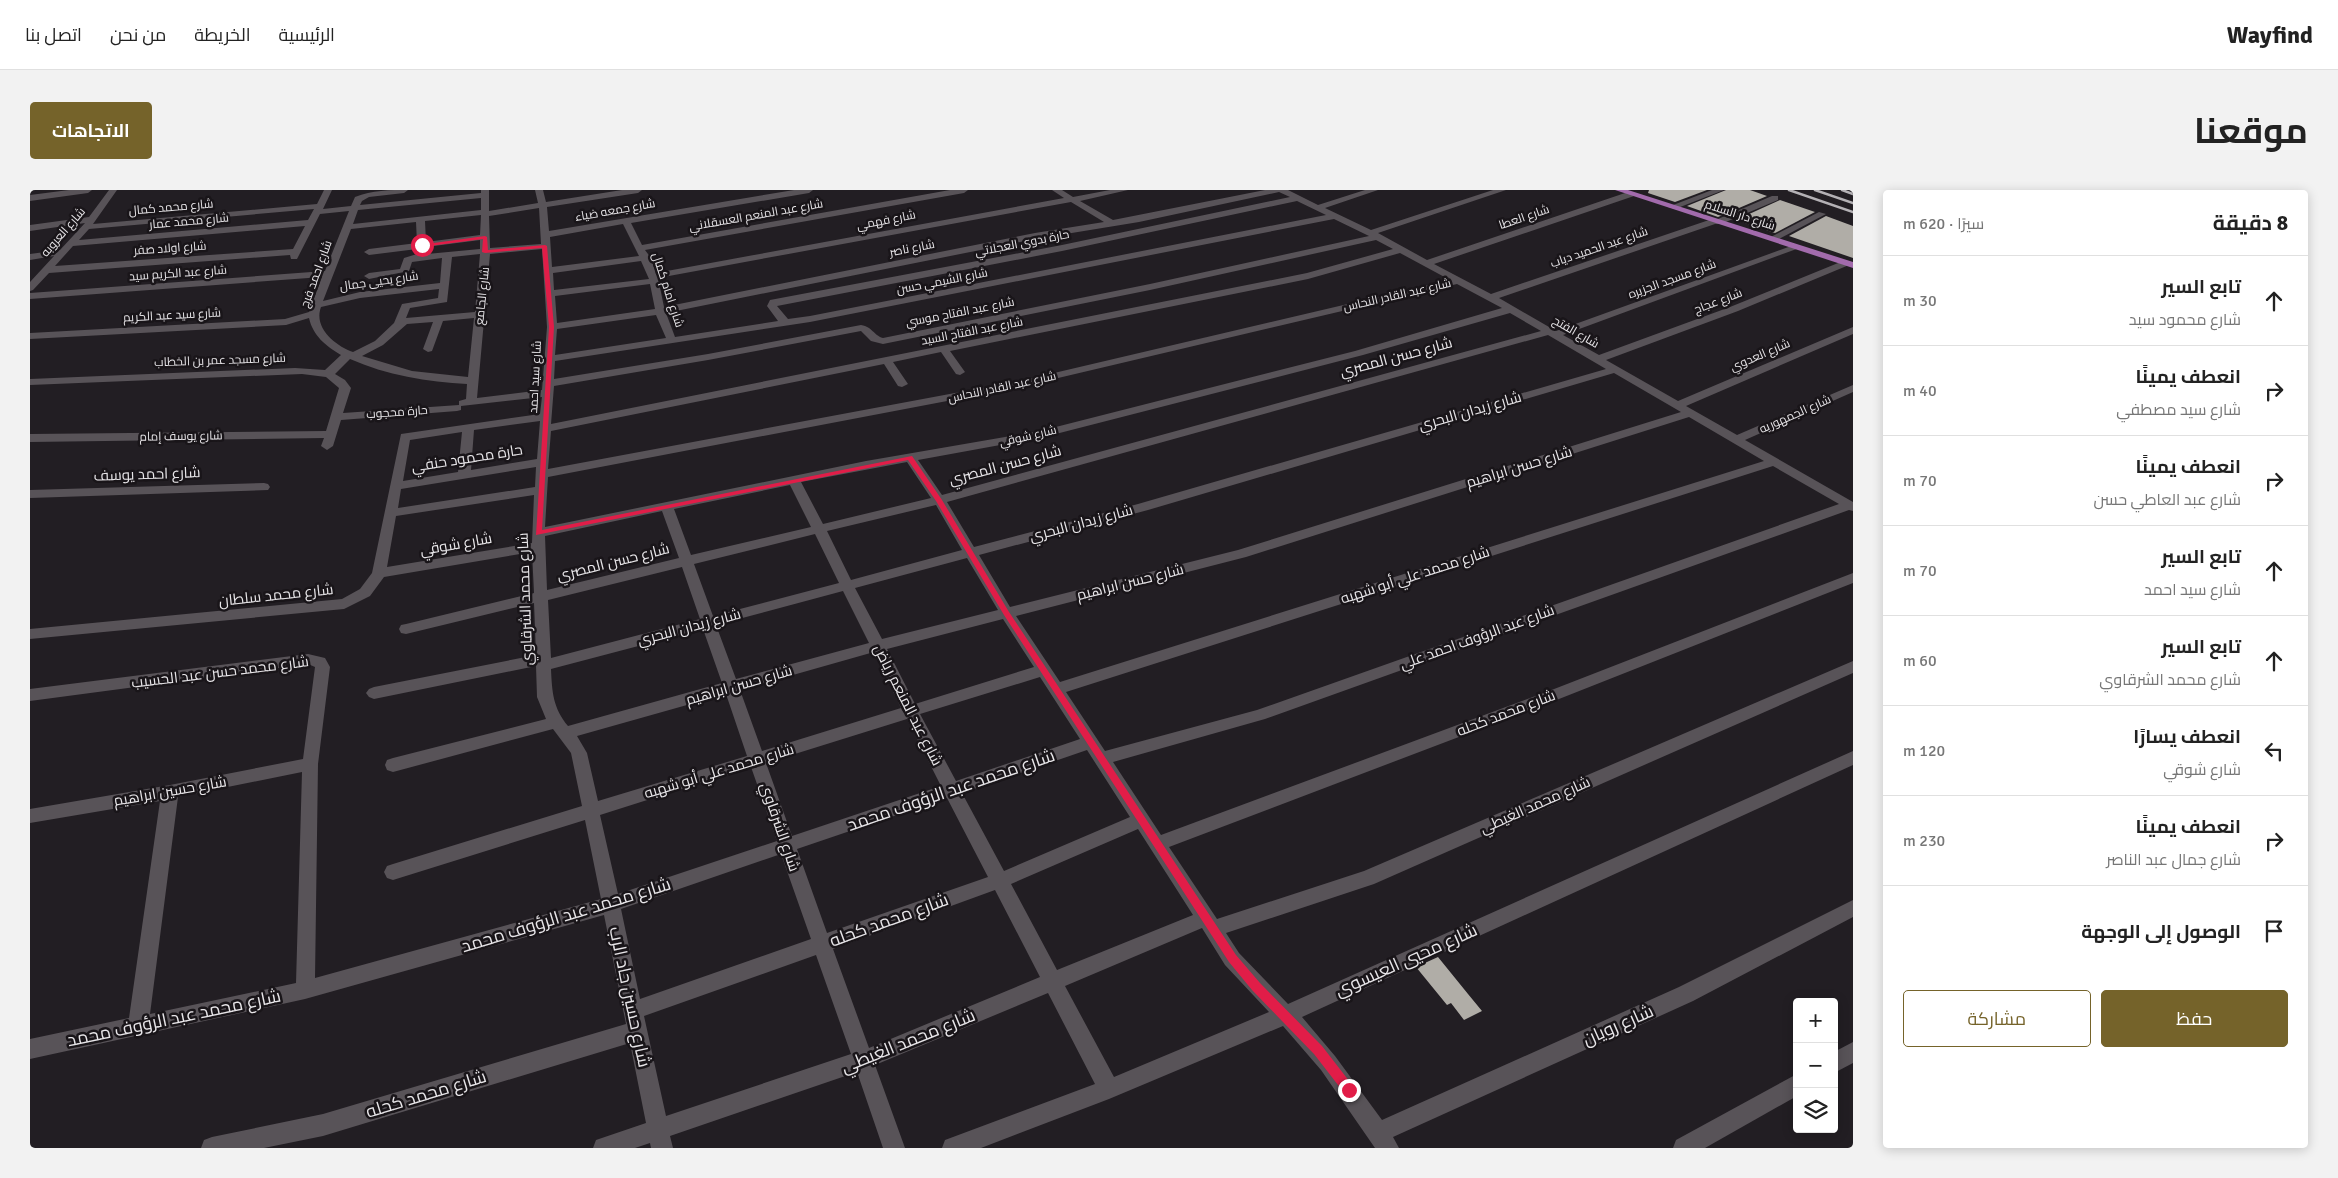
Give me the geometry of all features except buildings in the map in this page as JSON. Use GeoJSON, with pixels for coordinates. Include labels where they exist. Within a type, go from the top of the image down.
{"type":"FeatureCollection","features":[{"type":"Feature","properties":{"kind":"main road","name":"شارع دار السلام"},"geometry":{"type":"LineString","coordinates":[[1619,190],[1851,264]]}},
{"type":"Feature","properties":{"kind":"street"},"geometry":{"type":"LineString","coordinates":[[30,198],[88,190]]}},
{"type":"Feature","properties":{"kind":"street"},"geometry":{"type":"LineString","coordinates":[[113,190],[119,190]]}},
{"type":"Feature","properties":{"kind":"street","name":"شارع العروبه"},"geometry":{"type":"LineString","coordinates":[[32,285],[88,223],[113,190]]}},
{"type":"Feature","properties":{"kind":"street"},"geometry":{"type":"LineString","coordinates":[[310,223],[328,190]]}},
{"type":"Feature","properties":{"kind":"street"},"geometry":{"type":"LineString","coordinates":[[354,208],[358,199],[363,196],[404,190]]}},
{"type":"Feature","properties":{"kind":"street"},"geometry":{"type":"LineString","coordinates":[[435,218],[440,190]]}},
{"type":"Feature","properties":{"kind":"street","name":"شارع سيد احمد"},"geometry":{"type":"LineString","coordinates":[[539,190],[543,206],[552,327],[547,422]]}},
{"type":"Feature","properties":{"kind":"street"},"geometry":{"type":"LineString","coordinates":[[347,226],[543,206],[638,190]]}},
{"type":"Feature","properties":{"kind":"street","name":"شارع جمعه ضياء"},"geometry":{"type":"LineString","coordinates":[[544,235],[809,190]]}},
{"type":"Feature","properties":{"kind":"street","name":"شارع عبد المنعم العسقلاني"},"geometry":{"type":"LineString","coordinates":[[640,248],[964,190]]}},
{"type":"Feature","properties":{"kind":"street"},"geometry":{"type":"LineString","coordinates":[[1056,190],[1113,224]]}},
{"type":"Feature","properties":{"kind":"street","name":"شارع فهمي"},"geometry":{"type":"LineString","coordinates":[[549,294],[653,278],[1124,190]]}},
{"type":"Feature","properties":{"kind":"street","name":"شارع ناصر"},"geometry":{"type":"LineString","coordinates":[[552,327],[660,311],[1035,236],[1113,224],[1276,190]]}},
{"type":"Feature","properties":{"kind":"street","name":"شارع الفتح"},"geometry":{"type":"LineString","coordinates":[[1281,190],[1319,206],[1511,309],[1737,440],[1849,501]]}},
{"type":"Feature","properties":{"kind":"street"},"geometry":{"type":"LineString","coordinates":[[1319,206],[1374,190]]}},
{"type":"Feature","properties":{"kind":"street","name":"شارع عبد الفتاح موسي"},"geometry":{"type":"LineString","coordinates":[[471,401],[549,388],[860,328],[867,329],[875,339],[883,341],[1150,287],[1374,235],[1502,190]]}},
{"type":"Feature","properties":{"kind":"street"},"geometry":{"type":"LineString","coordinates":[[1672,207],[1720,190]]}},
{"type":"Feature","properties":{"kind":"street","name":"شارع محمد كمال"},"geometry":{"type":"LineString","coordinates":[[30,228],[354,208],[438,200],[485,193]]}},
{"type":"Feature","properties":{"kind":"street","name":"شارع الجامع"},"geometry":{"type":"LineString","coordinates":[[471,401],[485,252],[485,193]]}},
{"type":"Feature","properties":{"kind":"street","name":"شارع العطا"},"geometry":{"type":"LineString","coordinates":[[1425,264],[1631,194]]}},
{"type":"Feature","properties":{"kind":"street","name":"حارة بدوي العجلاتي"},"geometry":{"type":"LineString","coordinates":[[785,323],[772,306],[774,302],[1062,248],[1299,198]]}},
{"type":"Feature","properties":{"kind":"street","name":"شارع عبد الحميد دياب"},"geometry":{"type":"LineString","coordinates":[[1490,298],[1717,221],[1775,198]]}},
{"type":"Feature","properties":{"kind":"street","name":"شارع احمد فرج"},"geometry":{"type":"LineString","coordinates":[[354,208],[315,309],[317,329],[329,343],[351,355],[401,372],[423,377],[472,381]]}},
{"type":"Feature","properties":{"kind":"street"},"geometry":{"type":"LineString","coordinates":[[1772,239],[1822,214]]}},
{"type":"Feature","properties":{"kind":"street","name":"شارع الشيمي حسن"},"geometry":{"type":"LineString","coordinates":[[550,359],[785,323],[1336,216]]}},
{"type":"Feature","properties":{"kind":"street"},"geometry":{"type":"LineString","coordinates":[[420,219],[422,245],[422,255],[420,257]]}},
{"type":"Feature","properties":{"kind":"street","name":"شارع امام كمال"},"geometry":{"type":"LineString","coordinates":[[626,221],[646,258],[653,278],[660,311],[672,340]]}},
{"type":"Feature","properties":{"kind":"street","name":"شارع محمد عمار"},"geometry":{"type":"LineString","coordinates":[[70,244],[310,223]]}},
{"type":"Feature","properties":{"kind":"street","name":"شارع اولاد صفر"},"geometry":{"type":"LineString","coordinates":[[46,270],[295,254],[310,223]]}},
{"type":"Feature","properties":{"kind":"street"},"geometry":{"type":"LineString","coordinates":[[369,252],[485,237]]}},
{"type":"Feature","properties":{"kind":"street"},"geometry":{"type":"LineString","coordinates":[[369,276],[403,271],[406,269],[406,260],[420,257],[545,246]]}},
{"type":"Feature","properties":{"kind":"street","name":"شارع مسجد الجزيره"},"geometry":{"type":"LineString","coordinates":[[1553,333],[1797,247]]}},
{"type":"Feature","properties":{"kind":"street","name":"شارع عبد الفتاح السيد"},"geometry":{"type":"LineString","coordinates":[[547,422],[944,350],[1308,276],[1401,250]]}},
{"type":"Feature","properties":{"kind":"street"},"geometry":{"type":"LineString","coordinates":[[30,256],[63,252]]}},
{"type":"Feature","properties":{"kind":"street"},"geometry":{"type":"LineString","coordinates":[[327,446],[338,417],[345,388],[340,380],[328,374],[351,355],[379,343],[399,324],[406,306],[443,300],[447,255]]}},
{"type":"Feature","properties":{"kind":"street"},"geometry":{"type":"LineString","coordinates":[[547,271],[646,258]]}},
{"type":"Feature","properties":{"kind":"street","name":"شارع عجاج"},"geometry":{"type":"LineString","coordinates":[[1598,358],[1851,264]]}},
{"type":"Feature","properties":{"kind":"street","name":"شارع عبد الكريم سيد"},"geometry":{"type":"LineString","coordinates":[[30,296],[329,274]]}},
{"type":"Feature","properties":{"kind":"street","name":"شارع عبد القادر النحاس"},"geometry":{"type":"LineString","coordinates":[[543,468],[1020,384],[1457,280]]}},
{"type":"Feature","properties":{"kind":"street","name":"شارع يحيى جمال"},"geometry":{"type":"LineString","coordinates":[[315,309],[444,285]]}},
{"type":"Feature","properties":{"kind":"street","name":"شارع سيد عبد الكريم"},"geometry":{"type":"LineString","coordinates":[[30,336],[286,322],[315,309]]}},
{"type":"Feature","properties":{"kind":"street","name":"شارع شوقي"},"geometry":{"type":"LineString","coordinates":[[379,573],[539,540],[667,506],[910,457],[1040,434],[1360,353],[1511,309]]}},
{"type":"Feature","properties":{"kind":"street"},"geometry":{"type":"LineString","coordinates":[[399,324],[439,318],[480,315]]}},
{"type":"Feature","properties":{"kind":"street"},"geometry":{"type":"LineString","coordinates":[[428,350],[439,318]]}},
{"type":"Feature","properties":{"kind":"street","name":"شارع العدوي"},"geometry":{"type":"LineString","coordinates":[[1678,405],[1853,330]]}},
{"type":"Feature","properties":{"kind":"street","name":"شارع حسن المصري"},"geometry":{"type":"LineString","coordinates":[[406,629],[939,500],[1553,333]]}},
{"type":"Feature","properties":{"kind":"street"},"geometry":{"type":"LineString","coordinates":[[944,350],[960,372]]}},
{"type":"Feature","properties":{"kind":"street"},"geometry":{"type":"LineString","coordinates":[[887,361],[902,384]]}},
{"type":"Feature","properties":{"kind":"street","name":"شارع زيدان البحري"},"geometry":{"type":"LineString","coordinates":[[374,693],[543,663],[846,586],[1143,507],[1616,369]]}},
{"type":"Feature","properties":{"kind":"street","name":"شارع مسجد عمر بن الخطاب"},"geometry":{"type":"LineString","coordinates":[[30,382],[295,371],[328,374]]}},
{"type":"Feature","properties":{"kind":"street","name":"شارع الجمهوريه"},"geometry":{"type":"LineString","coordinates":[[1737,440],[1853,388]]}},
{"type":"Feature","properties":{"kind":"street"},"geometry":{"type":"LineString","coordinates":[[464,475],[462,428],[457,408],[464,402],[471,401]]}},
{"type":"Feature","properties":{"kind":"street","name":"حارة محجوب"},"geometry":{"type":"LineString","coordinates":[[338,417],[457,408]]}},
{"type":"Feature","properties":{"kind":"street","name":"شارع حسن ابراهيم"},"geometry":{"type":"LineString","coordinates":[[393,765],[730,687],[877,646],[1242,554],[1691,413]]}},
{"type":"Feature","properties":{"kind":"street","name":"شارع محمد الشرقاوي"},"geometry":{"type":"LineString","coordinates":[[547,422],[539,540],[540,596],[547,711],[559,728]]}},
{"type":"Feature","properties":{"kind":"street","name":"شارع محمد سلطان"},"geometry":{"type":"LineString","coordinates":[[30,634],[344,604],[362,596],[374,585],[379,573],[405,437],[462,428],[547,422]]}},
{"type":"Feature","properties":{"kind":"street","name":"شارع يوسف إمام"},"geometry":{"type":"LineString","coordinates":[[30,438],[332,434]]}},
{"type":"Feature","properties":{"kind":"street"},"geometry":{"type":"LineString","coordinates":[[910,457],[939,500],[1007,614],[1232,958],[1256,987],[1285,1015],[1339,1076],[1383,1141]]}},
{"type":"Feature","properties":{"kind":"street","name":"شارع محمد علي أبو شهبه"},"geometry":{"type":"LineString","coordinates":[[1056,689],[1775,461]]}},
{"type":"Feature","properties":{"kind":"street","name":"حارة محمود حنفي"},"geometry":{"type":"LineString","coordinates":[[396,486],[464,475],[543,468]]}},
{"type":"Feature","properties":{"kind":"street","name":"شارع عبد المنعم رياض"},"geometry":{"type":"LineString","coordinates":[[794,480],[911,712],[1109,1089]]}},
{"type":"Feature","properties":{"kind":"street","name":"شارع احمد يوسف"},"geometry":{"type":"LineString","coordinates":[[30,494],[264,487]]}},
{"type":"Feature","properties":{"kind":"street"},"geometry":{"type":"LineString","coordinates":[[390,513],[542,490]]}},
{"type":"Feature","properties":{"kind":"street","name":"شارع عبد الرؤوف احمد علي"},"geometry":{"type":"LineString","coordinates":[[1102,759],[1259,715],[1849,501]]}},
{"type":"Feature","properties":{"kind":"street","name":"شارع الشرقاوي"},"geometry":{"type":"LineString","coordinates":[[667,506],[894,1148]]}},
{"type":"Feature","properties":{"kind":"street","name":"شارع محمد كحله"},"geometry":{"type":"LineString","coordinates":[[1157,844],[1554,695],[1853,578]]}},
{"type":"Feature","properties":{"kind":"street","name":"شارع محمد حسن عبد الحسيب"},"geometry":{"type":"LineString","coordinates":[[30,695],[308,659],[320,662],[323,667],[310,764],[305,990]]}},
{"type":"Feature","properties":{"kind":"street","name":"شارع محمد الغيطي"},"geometry":{"type":"LineString","coordinates":[[604,1148],[660,1139],[863,1060],[1052,982],[1209,924],[1368,878],[1853,667]]}},
{"type":"Feature","properties":{"kind":"street","name":"شارع محمد علي أبو شهبه"},"geometry":{"type":"LineString","coordinates":[[393,872],[1044,670]]}},
{"type":"Feature","properties":{"kind":"street","name":"شارع حسين جاد الرب"},"geometry":{"type":"LineString","coordinates":[[559,728],[574,742],[579,753],[660,1139]]}},
{"type":"Feature","properties":{"kind":"street","name":"شارع محمد عبد الرؤوف محمد"},"geometry":{"type":"LineString","coordinates":[[30,1048],[305,990],[610,905],[1090,742]]}},
{"type":"Feature","properties":{"kind":"street","name":"شارع محيي العيسوي"},"geometry":{"type":"LineString","coordinates":[[953,1148],[1109,1089],[1285,1015],[1853,758]]}},
{"type":"Feature","properties":{"kind":"street","name":"شارع حسين ابراهيم"},"geometry":{"type":"LineString","coordinates":[[30,816],[170,792],[310,764]]}},
{"type":"Feature","properties":{"kind":"street"},"geometry":{"type":"LineString","coordinates":[[138,1026],[170,792]]}},
{"type":"Feature","properties":{"kind":"street","name":"شارع محمد كحله"},"geometry":{"type":"LineString","coordinates":[[212,1148],[323,1125],[635,1021],[822,944],[1000,881],[1141,820]]}},
{"type":"Feature","properties":{"kind":"street","name":"شارع رويان"},"geometry":{"type":"LineString","coordinates":[[1383,1141],[1686,994],[1853,908]]}},
{"type":"Feature","properties":{"kind":"street"},"geometry":{"type":"LineString","coordinates":[[1838,1061],[1853,1052]]}},
{"type":"Feature","properties":{"kind":"street"},"geometry":{"type":"LineString","coordinates":[[1684,1148],[1793,1086]]}},
{"type":"Feature","properties":{"kind":"railway"},"geometry":{"type":"LineString","coordinates":[[1789,190],[1853,212]]}},
{"type":"Feature","properties":{"kind":"railway"},"geometry":{"type":"LineString","coordinates":[[1815,190],[1853,203]]}},
{"type":"Feature","properties":{"kind":"railway"},"geometry":{"type":"LineString","coordinates":[[1842,190],[1853,194]]}},
{"type":"Feature","properties":{"kind":"route"},"geometry":{"type":"LineString","coordinates":[[422,245],[485,237],[485,252],[545,246],[552,327],[547,428],[538,533],[910,457],[939,500],[1007,614],[1232,958],[1256,987],[1318,1050],[1349,1090]]}}]}
